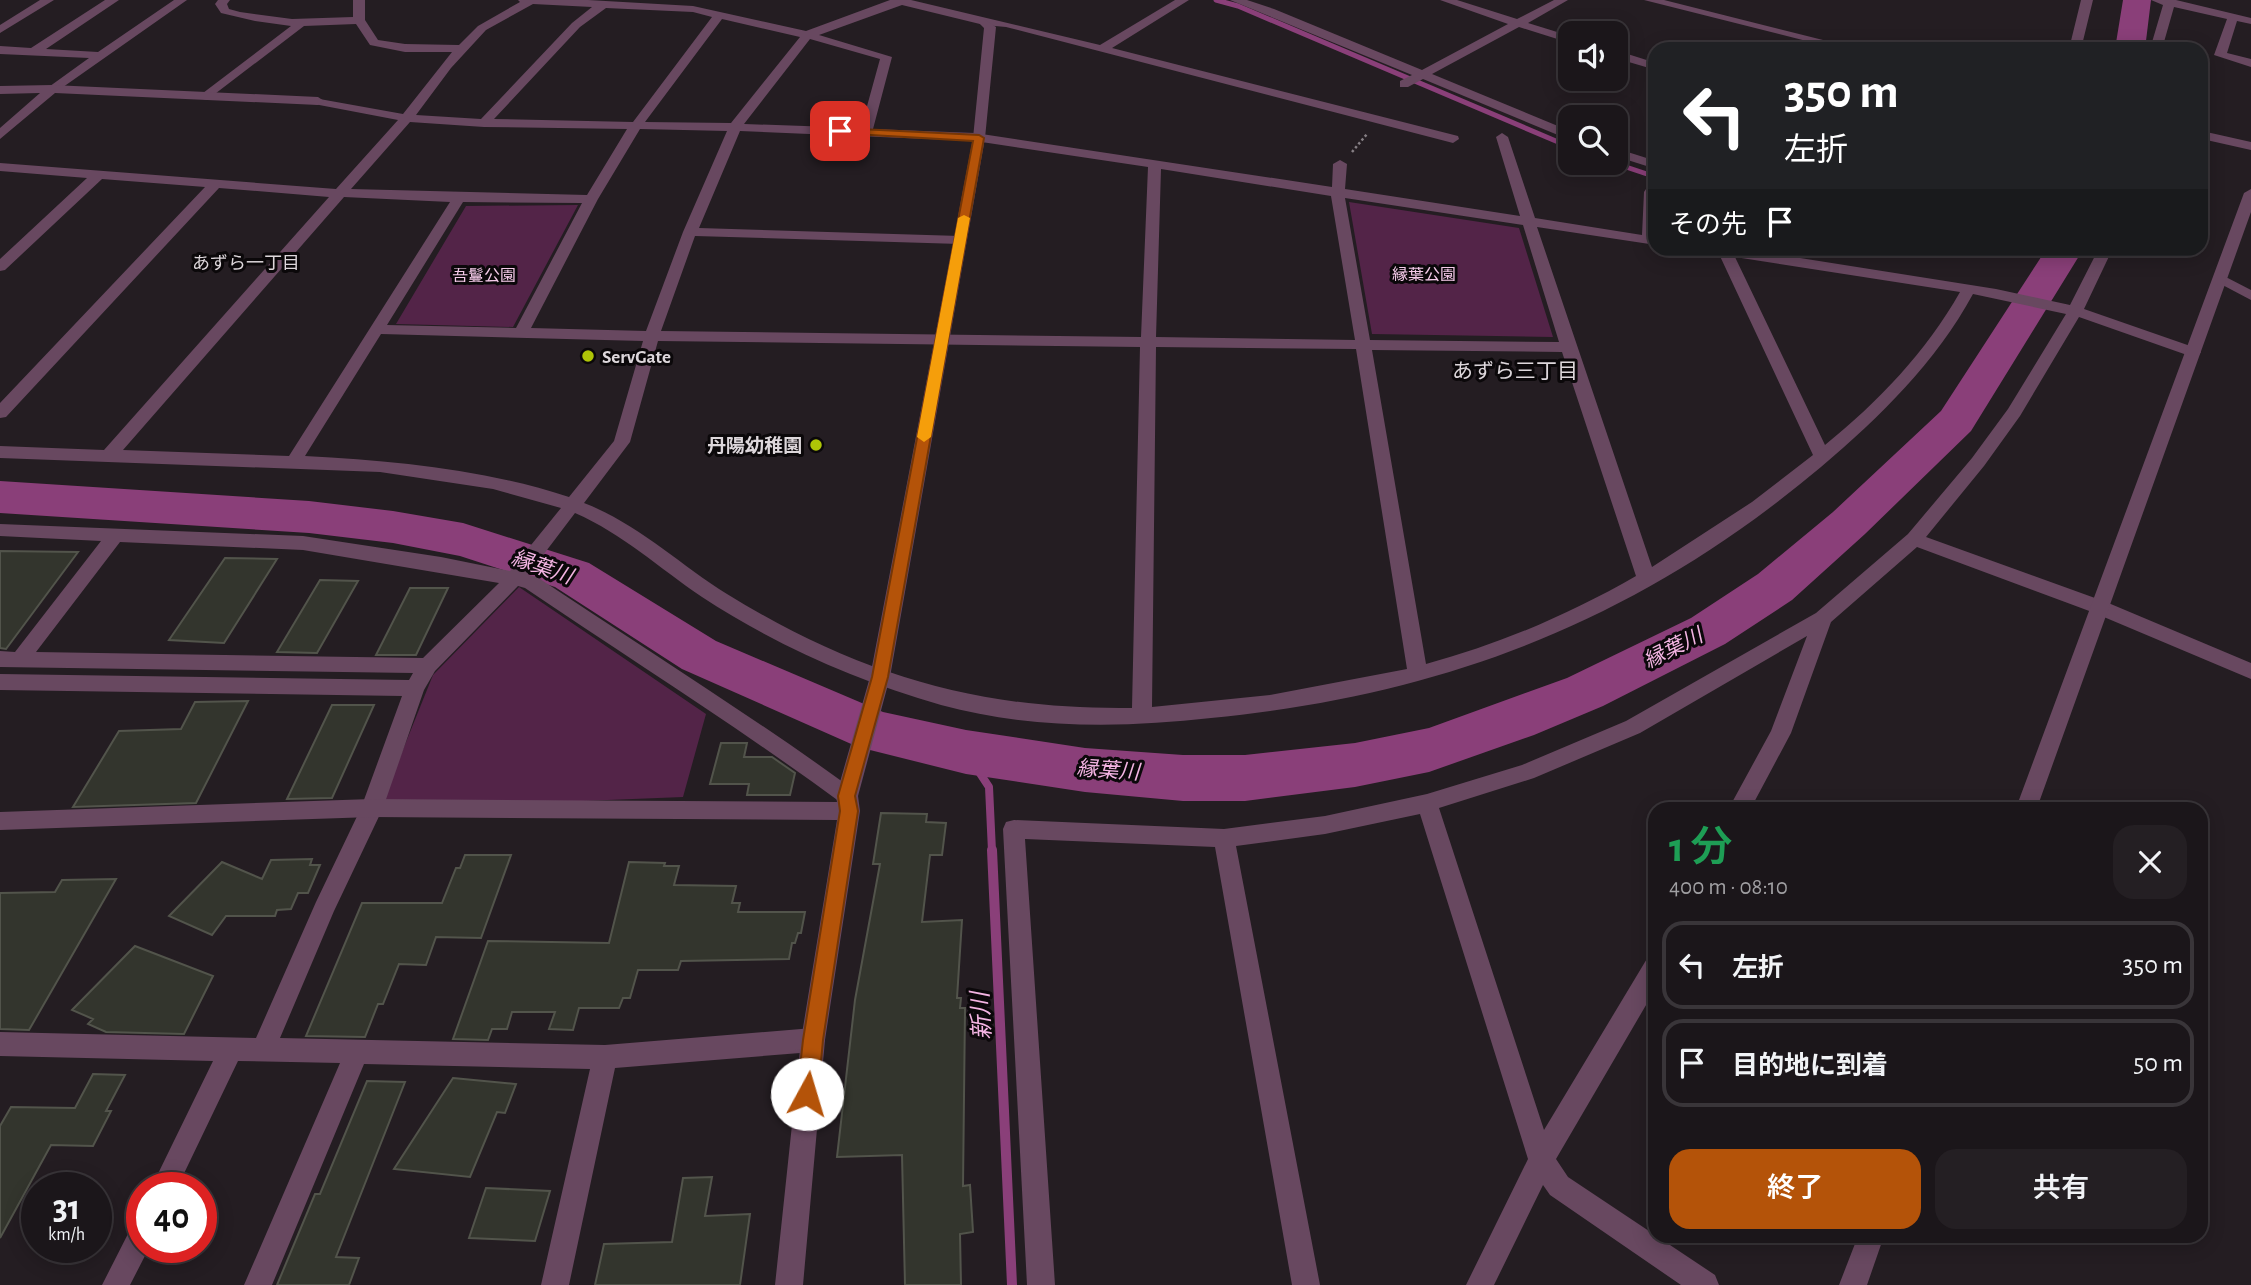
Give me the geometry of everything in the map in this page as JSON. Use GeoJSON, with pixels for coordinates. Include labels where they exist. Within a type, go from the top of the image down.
{"type":"FeatureCollection","features":[{"type":"Feature","properties":{"kind":"street"},"geometry":{"type":"LineString","coordinates":[[0,30],[48,0]]}},
{"type":"Feature","properties":{"kind":"street"},"geometry":{"type":"LineString","coordinates":[[34,51],[113,0]]}},
{"type":"Feature","properties":{"kind":"street"},"geometry":{"type":"LineString","coordinates":[[0,135],[52,89],[181,0]]}},
{"type":"Feature","properties":{"kind":"street"},"geometry":{"type":"LineString","coordinates":[[223,0],[221,4],[225,10],[240,16],[304,21],[359,20]]}},
{"type":"Feature","properties":{"kind":"street"},"geometry":{"type":"LineString","coordinates":[[359,0],[359,20],[374,43],[405,48],[462,50]]}},
{"type":"Feature","properties":{"kind":"street"},"geometry":{"type":"LineString","coordinates":[[263,1051],[324,909],[372,808],[415,688],[428,666],[517,575],[622,442],[652,336],[690,232],[735,127],[807,35],[901,0],[984,22],[1006,24],[1103,48],[1453,139]]}},
{"type":"Feature","properties":{"kind":"street"},"geometry":{"type":"LineString","coordinates":[[1103,48],[1182,0]]}},
{"type":"Feature","properties":{"kind":"street"},"geometry":{"type":"LineString","coordinates":[[1236,0],[1412,79],[1558,132]]}},
{"type":"Feature","properties":{"kind":"street"},"geometry":{"type":"LineString","coordinates":[[1446,0],[1558,36]]}},
{"type":"Feature","properties":{"kind":"street"},"geometry":{"type":"LineString","coordinates":[[1412,79],[1562,0]]}},
{"type":"Feature","properties":{"kind":"street"},"geometry":{"type":"LineString","coordinates":[[1650,0],[1824,42]]}},
{"type":"Feature","properties":{"kind":"street"},"geometry":{"type":"LineString","coordinates":[[2077,42],[2087,0]]}},
{"type":"Feature","properties":{"kind":"street"},"geometry":{"type":"LineString","coordinates":[[108,456],[482,28],[528,1],[602,5],[671,3],[886,57],[866,132]]}},
{"type":"Feature","properties":{"kind":"street"},"geometry":{"type":"LineString","coordinates":[[2157,42],[2165,1],[2251,21]]}},
{"type":"Feature","properties":{"kind":"street"},"geometry":{"type":"LineString","coordinates":[[485,123],[576,25],[602,5]]}},
{"type":"Feature","properties":{"kind":"street"},"geometry":{"type":"LineString","coordinates":[[521,333],[591,199],[635,127],[719,15]]}},
{"type":"Feature","properties":{"kind":"street"},"geometry":{"type":"LineString","coordinates":[[2233,17],[2220,55],[2251,63]]}},
{"type":"Feature","properties":{"kind":"street"},"geometry":{"type":"LineString","coordinates":[[207,96],[304,21]]}},
{"type":"Feature","properties":{"kind":"street"},"geometry":{"type":"LineString","coordinates":[[789,1285],[813,1040],[849,795],[877,686],[979,138],[989,27],[984,22]]}},
{"type":"Feature","properties":{"kind":"street"},"geometry":{"type":"LineString","coordinates":[[0,50],[98,55]]}},
{"type":"Feature","properties":{"kind":"street"},"geometry":{"type":"LineString","coordinates":[[1628,58],[1648,64]]}},
{"type":"Feature","properties":{"kind":"street"},"geometry":{"type":"LineString","coordinates":[[0,90],[52,89],[318,101],[406,118],[485,123],[735,127],[979,138],[1648,240]]}},
{"type":"Feature","properties":{"kind":"street"},"geometry":{"type":"LineString","coordinates":[[2208,136],[2251,146]]}},
{"type":"Feature","properties":{"kind":"street"},"geometry":{"type":"LineString","coordinates":[[1502,138],[1568,347],[1646,578]]}},
{"type":"Feature","properties":{"kind":"street"},"geometry":{"type":"LineString","coordinates":[[1628,156],[1648,162]]}},
{"type":"Feature","properties":{"kind":"street"},"geometry":{"type":"LineString","coordinates":[[1340,164],[1338,194],[1418,674]]}},
{"type":"Feature","properties":{"kind":"street"},"geometry":{"type":"LineString","coordinates":[[1142,716],[1148,344],[1155,165]]}},
{"type":"Feature","properties":{"kind":"street"},"geometry":{"type":"LineString","coordinates":[[0,167],[337,193],[459,198],[591,199]]}},
{"type":"Feature","properties":{"kind":"street"},"geometry":{"type":"LineString","coordinates":[[0,267],[100,173]]}},
{"type":"Feature","properties":{"kind":"street"},"geometry":{"type":"LineString","coordinates":[[0,413],[216,183]]}},
{"type":"Feature","properties":{"kind":"street"},"geometry":{"type":"LineString","coordinates":[[2028,802],[2251,193]]}},
{"type":"Feature","properties":{"kind":"street"},"geometry":{"type":"LineString","coordinates":[[294,461],[459,198]]}},
{"type":"Feature","properties":{"kind":"street"},"geometry":{"type":"LineString","coordinates":[[690,232],[960,240]]}},
{"type":"Feature","properties":{"kind":"street"},"geometry":{"type":"LineString","coordinates":[[1727,256],[1822,456]]}},
{"type":"Feature","properties":{"kind":"street"},"geometry":{"type":"LineString","coordinates":[[1751,256],[1996,293],[2071,310],[2193,352]]}},
{"type":"Feature","properties":{"kind":"street"},"geometry":{"type":"LineString","coordinates":[[1041,1285],[1014,829],[1224,838],[1325,825],[1427,803],[1527,772],[1633,727],[1823,618],[1914,539],[1978,462],[2014,412],[2101,256]]}},
{"type":"Feature","properties":{"kind":"street"},"geometry":{"type":"LineString","coordinates":[[2220,278],[2251,296]]}},
{"type":"Feature","properties":{"kind":"street"},"geometry":{"type":"LineString","coordinates":[[0,452],[294,461],[435,473],[527,491],[572,505],[606,520],[710,593],[877,686],[1013,710],[1142,716],[1247,707],[1336,694],[1418,674],[1494,651],[1572,617],[1714,538],[1772,497],[1822,456],[1873,411],[1913,370],[1952,322],[1968,290]]}},
{"type":"Feature","properties":{"kind":"street"},"geometry":{"type":"LineString","coordinates":[[377,329],[1148,344],[1568,347]]}},
{"type":"Feature","properties":{"kind":"street"},"geometry":{"type":"LineString","coordinates":[[0,530],[303,543],[517,575],[728,715],[769,739],[849,795]]}},
{"type":"Feature","properties":{"kind":"street"},"geometry":{"type":"LineString","coordinates":[[10,659],[115,534]]}},
{"type":"Feature","properties":{"kind":"street"},"geometry":{"type":"LineString","coordinates":[[1914,539],[2099,607],[2251,671]]}},
{"type":"Feature","properties":{"kind":"street"},"geometry":{"type":"LineString","coordinates":[[1743,802],[1781,733],[1823,618]]}},
{"type":"Feature","properties":{"kind":"street"},"geometry":{"type":"LineString","coordinates":[[10,659],[428,666]]}},
{"type":"Feature","properties":{"kind":"street"},"geometry":{"type":"LineString","coordinates":[[0,682],[415,688]]}},
{"type":"Feature","properties":{"kind":"street"},"geometry":{"type":"LineString","coordinates":[[0,821],[849,795]]}},
{"type":"Feature","properties":{"kind":"street"},"geometry":{"type":"LineString","coordinates":[[1427,803],[1541,1160],[1559,1186],[1705,1285]]}},
{"type":"Feature","properties":{"kind":"street"},"geometry":{"type":"LineString","coordinates":[[1224,838],[1306,1285]]}},
{"type":"Feature","properties":{"kind":"street"},"geometry":{"type":"LineString","coordinates":[[1480,1285],[1541,1160],[1648,979]]}},
{"type":"Feature","properties":{"kind":"street"},"geometry":{"type":"LineString","coordinates":[[0,1044],[605,1058],[813,1040]]}},
{"type":"Feature","properties":{"kind":"street"},"geometry":{"type":"LineString","coordinates":[[172,1172],[231,1050]]}},
{"type":"Feature","properties":{"kind":"street"},"geometry":{"type":"LineString","coordinates":[[258,1285],[357,1052]]}},
{"type":"Feature","properties":{"kind":"street"},"geometry":{"type":"LineString","coordinates":[[555,1285],[605,1058]]}},
{"type":"Feature","properties":{"kind":"street"},"geometry":{"type":"LineString","coordinates":[[1853,1285],[1868,1243]]}},
{"type":"Feature","properties":{"kind":"street"},"geometry":{"type":"LineString","coordinates":[[117,1285],[128,1263]]}},
{"type":"Feature","properties":{"kind":"green space","name":"縁葉公園"},"geometry":{"type":"Polygon","coordinates":[[[1349,202],[1519,228],[1553,337],[1372,334],[1349,202]]]}},
{"type":"Feature","properties":{"kind":"green space","name":"吾鬘公園"},"geometry":{"type":"Polygon","coordinates":[[[578,205],[513,327],[396,324],[466,206],[578,205]]]}},
{"type":"Feature","properties":{"kind":"green space"},"geometry":{"type":"Polygon","coordinates":[[[519,587],[706,714],[683,797],[379,809],[433,675],[519,587]]]}},
{"type":"Feature","properties":{"kind":"building"},"geometry":{"type":"Polygon","coordinates":[[[0,551],[78,552],[6,649],[0,648],[0,551]]]}},
{"type":"Feature","properties":{"kind":"building"},"geometry":{"type":"Polygon","coordinates":[[[225,558],[277,559],[224,643],[169,640],[225,558]]]}},
{"type":"Feature","properties":{"kind":"building"},"geometry":{"type":"Polygon","coordinates":[[[320,580],[358,581],[317,653],[277,652],[320,580]]]}},
{"type":"Feature","properties":{"kind":"building"},"geometry":{"type":"Polygon","coordinates":[[[410,588],[448,588],[416,655],[376,655],[410,588]]]}},
{"type":"Feature","properties":{"kind":"building"},"geometry":{"type":"Polygon","coordinates":[[[248,701],[196,803],[73,807],[119,731],[181,729],[195,702],[248,701]]]}},
{"type":"Feature","properties":{"kind":"building"},"geometry":{"type":"Polygon","coordinates":[[[332,705],[374,705],[332,798],[287,799],[332,705]]]}},
{"type":"Feature","properties":{"kind":"building"},"geometry":{"type":"Polygon","coordinates":[[[721,743],[747,743],[744,757],[772,757],[795,773],[790,795],[747,795],[749,784],[710,784],[721,743]]]}},
{"type":"Feature","properties":{"kind":"building"},"geometry":{"type":"Polygon","coordinates":[[[881,813],[927,814],[926,822],[946,823],[942,855],[930,855],[922,922],[962,920],[957,998],[961,998],[960,1008],[965,1008],[963,1186],[970,1185],[973,1232],[960,1234],[961,1285],[905,1285],[902,1155],[837,1157],[855,1000],[880,864],[873,864],[881,813]]]}},
{"type":"Feature","properties":{"kind":"building"},"geometry":{"type":"Polygon","coordinates":[[[465,855],[511,855],[481,938],[436,937],[426,965],[399,964],[383,1004],[378,1004],[365,1037],[306,1036],[362,903],[442,903],[456,868],[460,868],[465,855]]]}},
{"type":"Feature","properties":{"kind":"building"},"geometry":{"type":"Polygon","coordinates":[[[312,859],[310,865],[320,865],[308,893],[298,893],[291,909],[277,910],[275,916],[226,916],[212,935],[169,916],[222,862],[262,879],[271,860],[312,859]]]}},
{"type":"Feature","properties":{"kind":"building"},"geometry":{"type":"Polygon","coordinates":[[[629,862],[679,866],[674,885],[736,886],[732,903],[740,903],[738,912],[805,912],[801,933],[798,933],[795,943],[792,943],[789,959],[681,961],[678,970],[638,970],[630,998],[623,998],[619,1008],[579,1008],[573,1030],[549,1029],[555,1012],[512,1012],[507,1029],[492,1029],[488,1040],[453,1039],[488,941],[609,943],[629,862]]]}},
{"type":"Feature","properties":{"kind":"building"},"geometry":{"type":"Polygon","coordinates":[[[116,879],[29,1030],[0,1029],[0,893],[55,892],[62,880],[116,879]]]}},
{"type":"Feature","properties":{"kind":"building"},"geometry":{"type":"Polygon","coordinates":[[[135,946],[213,976],[184,1034],[106,1032],[88,1024],[93,1019],[72,1010],[135,946]]]}},
{"type":"Feature","properties":{"kind":"building"},"geometry":{"type":"Polygon","coordinates":[[[93,1074],[125,1075],[106,1111],[111,1111],[93,1146],[51,1145],[36,1172],[21,1172],[21,1200],[0,1238],[0,1126],[11,1107],[75,1108],[93,1074]]]}},
{"type":"Feature","properties":{"kind":"building"},"geometry":{"type":"Polygon","coordinates":[[[453,1078],[516,1084],[505,1113],[497,1112],[470,1177],[394,1169],[453,1078]]]}},
{"type":"Feature","properties":{"kind":"building"},"geometry":{"type":"Polygon","coordinates":[[[367,1081],[405,1082],[336,1257],[359,1258],[349,1285],[277,1285],[315,1194],[320,1194],[367,1081]]]}},
{"type":"Feature","properties":{"kind":"building"},"geometry":{"type":"Polygon","coordinates":[[[712,1177],[705,1216],[750,1214],[740,1285],[595,1285],[604,1244],[672,1242],[683,1178],[712,1177]]]}},
{"type":"Feature","properties":{"kind":"building"},"geometry":{"type":"Polygon","coordinates":[[[486,1188],[550,1191],[535,1241],[469,1238],[486,1188]]]}},
{"type":"Feature","properties":{"kind":"waterway"},"geometry":{"type":"LineString","coordinates":[[1216,0],[1238,6],[1558,142]]}},
{"type":"Feature","properties":{"kind":"waterway","name":"縁葉川"},"geometry":{"type":"LineString","coordinates":[[2131,42],[2137,0]]}},
{"type":"Feature","properties":{"kind":"waterway"},"geometry":{"type":"LineString","coordinates":[[1628,168],[1648,174]]}},
{"type":"Feature","properties":{"kind":"waterway"},"geometry":{"type":"LineString","coordinates":[[2045,256],[2060,259]]}},
{"type":"Feature","properties":{"kind":"waterway","name":"縁葉川"},"geometry":{"type":"LineString","coordinates":[[0,497],[309,517],[393,527],[463,540],[572,575],[699,655],[876,732],[966,752],[1085,770],[1183,778],[1245,778],[1355,765],[1429,750],[1516,720],[1585,692],[1708,631],[1775,587],[1849,523],[1956,421],[2061,256]]}},
{"type":"Feature","properties":{"kind":"waterway","name":"新川"},"geometry":{"type":"LineString","coordinates":[[966,752],[989,787],[992,851]]}},
{"type":"Feature","properties":{"kind":"waterway","name":"新川"},"geometry":{"type":"LineString","coordinates":[[992,850],[1012,1285]]}},
{"type":"Feature","properties":{"kind":"slow traffic"},"geometry":{"type":"LineString","coordinates":[[924,437],[964,218]]}},
{"type":"Feature","properties":{"kind":"place","name":"ServGate"},"geometry":{"type":"Point","coordinates":[588,356]}},
{"type":"Feature","properties":{"kind":"place","name":"丹陽幼稚園"},"geometry":{"type":"Point","coordinates":[816,445]}},
{"type":"Feature","properties":{"kind":"district","name":"あずら一丁目"},"geometry":{"type":"Point","coordinates":[246,263]}},
{"type":"Feature","properties":{"kind":"district","name":"あずら三丁目"},"geometry":{"type":"Point","coordinates":[1515,371]}},
{"type":"Feature","properties":{"kind":"route"},"geometry":{"type":"LineString","coordinates":[[807,1094],[849,811],[847,796],[880,677],[979,138],[840,131]]}}]}
